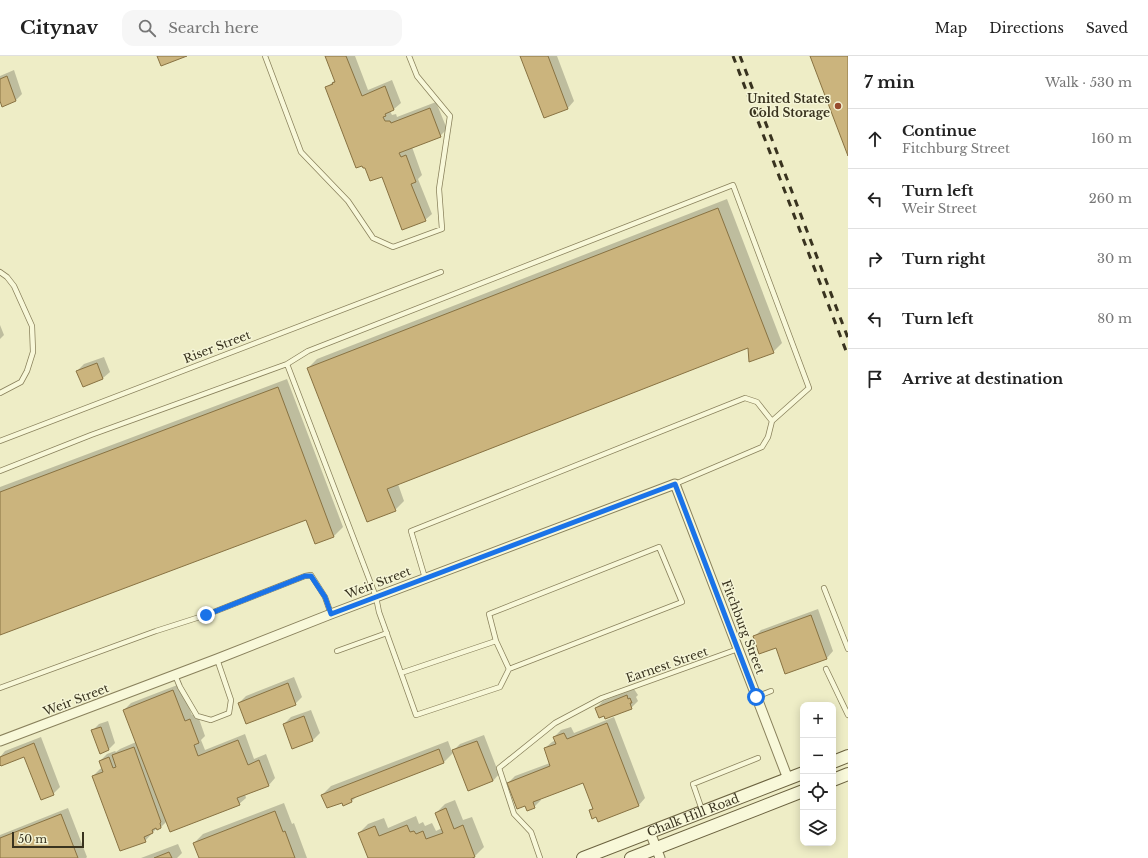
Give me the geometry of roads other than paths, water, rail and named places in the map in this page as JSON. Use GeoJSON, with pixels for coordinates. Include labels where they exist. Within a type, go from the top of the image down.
{"type":"FeatureCollection","features":[{"type":"Feature","properties":{"kind":"street","name":"Weir Street"},"geometry":{"type":"LineString","coordinates":[[0,741],[675,484]]}},
{"type":"Feature","properties":{"kind":"street","name":"Fitchburg Street"},"geometry":{"type":"LineString","coordinates":[[675,484],[788,779]]}},
{"type":"Feature","properties":{"kind":"street"},"geometry":{"type":"LineString","coordinates":[[836,761],[848,756]]}},
{"type":"Feature","properties":{"kind":"street","name":"Chalk Hill Road"},"geometry":{"type":"LineString","coordinates":[[583,858],[800,774]]}},
{"type":"Feature","properties":{"kind":"street"},"geometry":{"type":"LineString","coordinates":[[836,779],[848,774]]}},
{"type":"Feature","properties":{"kind":"street","name":"Chalk Hill Road"},"geometry":{"type":"LineString","coordinates":[[631,858],[658,853],[800,792]]}},
{"type":"Feature","properties":{"kind":"street"},"geometry":{"type":"LineString","coordinates":[[650,832],[658,853]]}},
{"type":"Feature","properties":{"kind":"lane"},"geometry":{"type":"LineString","coordinates":[[265,56],[301,152],[348,201],[374,238],[393,247],[442,229],[439,189],[450,116],[417,76],[409,56]]}},
{"type":"Feature","properties":{"kind":"lane"},"geometry":{"type":"LineString","coordinates":[[0,471],[90,435],[287,364],[308,351],[733,185],[809,388],[772,421],[768,437],[762,447],[675,484]]}},
{"type":"Feature","properties":{"kind":"lane"},"geometry":{"type":"LineString","coordinates":[[0,272],[7,277],[14,286],[32,326],[33,352],[27,371],[21,382],[0,393]]}},
{"type":"Feature","properties":{"kind":"lane","name":"Riser Street"},"geometry":{"type":"LineString","coordinates":[[0,440],[441,272]]}},
{"type":"Feature","properties":{"kind":"lane"},"geometry":{"type":"LineString","coordinates":[[287,364],[376,597],[386,633],[416,715],[500,686],[509,669],[682,602],[659,547],[489,614],[496,641],[509,669]]}},
{"type":"Feature","properties":{"kind":"lane"},"geometry":{"type":"LineString","coordinates":[[425,578],[410,531],[745,398],[757,402],[772,421]]}},
{"type":"Feature","properties":{"kind":"lane"},"geometry":{"type":"LineString","coordinates":[[0,688],[156,631],[206,615],[305,576],[311,576],[325,597],[331,614]]}},
{"type":"Feature","properties":{"kind":"lane"},"geometry":{"type":"LineString","coordinates":[[824,588],[848,649]]}},
{"type":"Feature","properties":{"kind":"lane"},"geometry":{"type":"LineString","coordinates":[[337,651],[386,633]]}},
{"type":"Feature","properties":{"kind":"lane"},"geometry":{"type":"LineString","coordinates":[[401,673],[496,641]]}},
{"type":"Feature","properties":{"kind":"lane","name":"Earnest Street"},"geometry":{"type":"LineString","coordinates":[[540,858],[530,832],[514,814],[499,768],[555,723],[602,698],[738,649]]}},
{"type":"Feature","properties":{"kind":"lane"},"geometry":{"type":"LineString","coordinates":[[175,675],[180,687],[197,716],[211,720],[229,713],[231,700],[217,659]]}},
{"type":"Feature","properties":{"kind":"lane"},"geometry":{"type":"LineString","coordinates":[[826,669],[848,715]]}},
{"type":"Feature","properties":{"kind":"lane"},"geometry":{"type":"LineString","coordinates":[[756,697],[771,691]]}},
{"type":"Feature","properties":{"kind":"lane"},"geometry":{"type":"LineString","coordinates":[[703,812],[693,784],[758,758]]}},
{"type":"Feature","properties":{"kind":"railway"},"geometry":{"type":"LineString","coordinates":[[733,56],[848,356]]}},
{"type":"Feature","properties":{"kind":"railway"},"geometry":{"type":"LineString","coordinates":[[740,56],[848,338]]}},
{"type":"Feature","properties":{"kind":"place","name":"United States Cold Storage"},"geometry":{"type":"Point","coordinates":[838,106]}}]}
